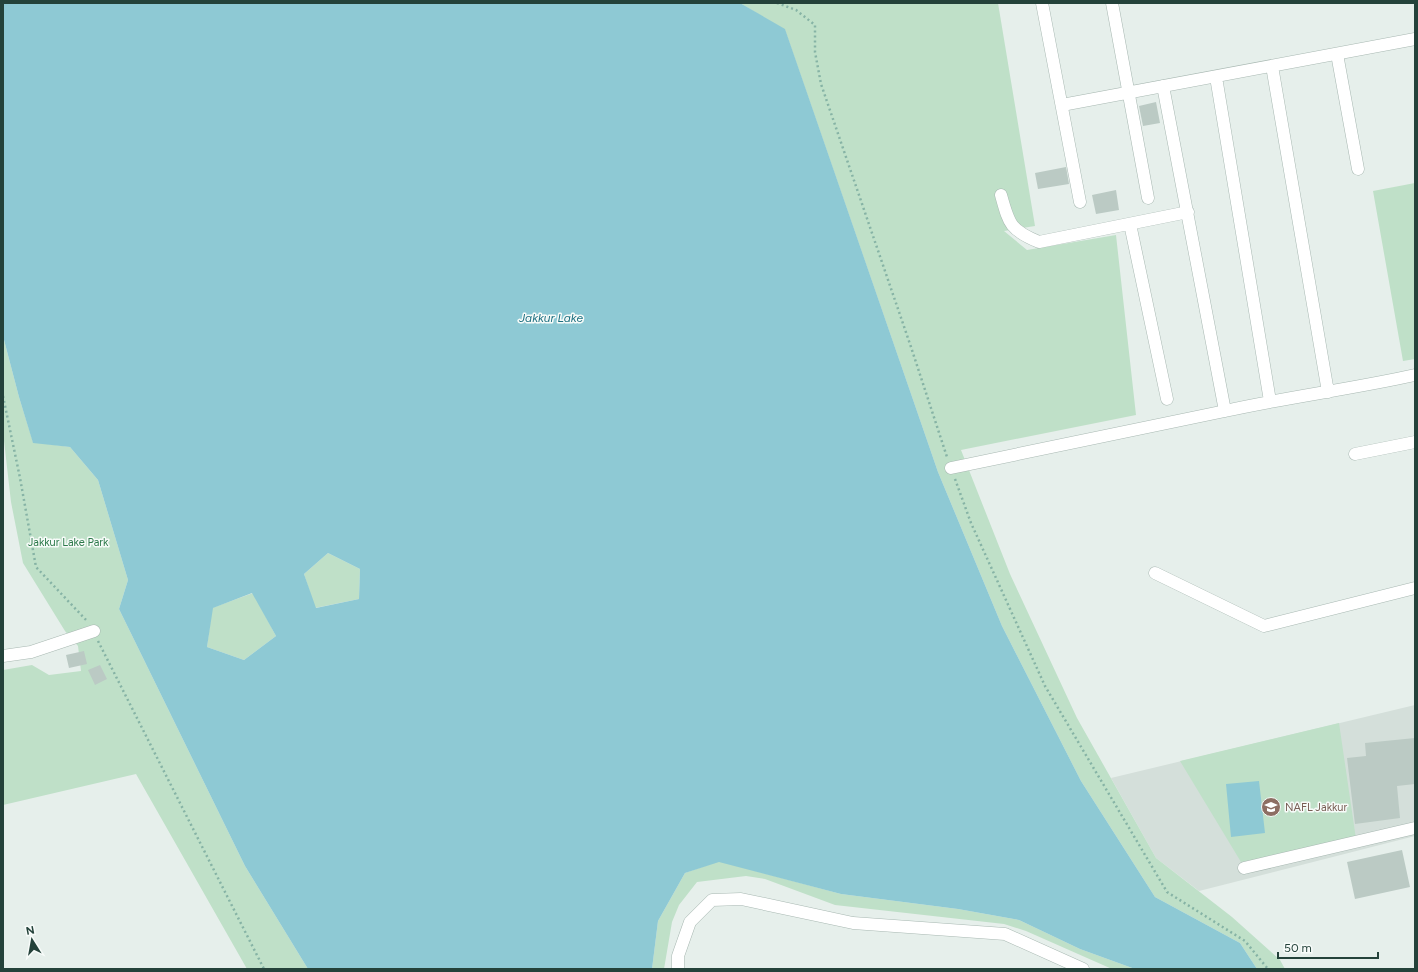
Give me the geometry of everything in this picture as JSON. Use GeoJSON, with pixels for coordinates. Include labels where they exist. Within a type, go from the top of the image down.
{"type":"FeatureCollection","features":[{"type":"Feature","properties":{"kind":"street"},"geometry":{"type":"LineString","coordinates":[[1042,3],[1080,202]]}},
{"type":"Feature","properties":{"kind":"street"},"geometry":{"type":"LineString","coordinates":[[1112,3],[1148,198]]}},
{"type":"Feature","properties":{"kind":"street"},"geometry":{"type":"LineString","coordinates":[[1062,106],[1415,39]]}},
{"type":"Feature","properties":{"kind":"street"},"geometry":{"type":"LineString","coordinates":[[1337,54],[1358,168]]}},
{"type":"Feature","properties":{"kind":"street"},"geometry":{"type":"LineString","coordinates":[[1272,66],[1328,392]]}},
{"type":"Feature","properties":{"kind":"street"},"geometry":{"type":"LineString","coordinates":[[1216,77],[1270,401]]}},
{"type":"Feature","properties":{"kind":"street"},"geometry":{"type":"LineString","coordinates":[[1163,86],[1225,411]]}},
{"type":"Feature","properties":{"kind":"street"},"geometry":{"type":"LineString","coordinates":[[1001,195],[1008,219],[1020,234],[1039,242],[1188,212]]}},
{"type":"Feature","properties":{"kind":"street"},"geometry":{"type":"LineString","coordinates":[[1130,224],[1167,399]]}},
{"type":"Feature","properties":{"kind":"street"},"geometry":{"type":"LineString","coordinates":[[951,468],[1270,401],[1328,392],[1415,375]]}},
{"type":"Feature","properties":{"kind":"street"},"geometry":{"type":"LineString","coordinates":[[1355,454],[1415,442]]}},
{"type":"Feature","properties":{"kind":"street"},"geometry":{"type":"LineString","coordinates":[[1155,573],[1264,626],[1415,588]]}},
{"type":"Feature","properties":{"kind":"street"},"geometry":{"type":"LineString","coordinates":[[3,656],[31,652],[94,631]]}},
{"type":"Feature","properties":{"kind":"street"},"geometry":{"type":"LineString","coordinates":[[1244,868],[1415,828]]}},
{"type":"Feature","properties":{"kind":"street"},"geometry":{"type":"LineString","coordinates":[[678,969],[678,956],[690,922],[712,900],[741,899],[853,923],[1005,934],[1083,969]]}},
{"type":"Feature","properties":{"kind":"path"},"geometry":{"type":"LineString","coordinates":[[777,3],[796,10],[815,25],[815,52],[821,84],[951,468],[971,523],[1045,686],[1167,892],[1245,941],[1268,969]]}},
{"type":"Feature","properties":{"kind":"path"},"geometry":{"type":"LineString","coordinates":[[3,396],[36,567],[94,631],[264,969]]}},
{"type":"Feature","properties":{"kind":"shaded area","name":"NAFL Jakkur"},"geometry":{"type":"Polygon","coordinates":[[[1415,705],[1415,836],[1199,891],[1156,858],[1111,778],[1415,705]]]}},
{"type":"Feature","properties":{"kind":"green space"},"geometry":{"type":"Polygon","coordinates":[[[740,3],[998,3],[1035,226],[1004,231],[1027,250],[1116,235],[1136,415],[961,450],[1010,574],[1077,718],[1156,858],[1232,917],[1280,960],[1285,969],[1257,969],[1240,943],[1155,897],[1081,781],[1002,626],[938,472],[785,30],[740,3]]]}},
{"type":"Feature","properties":{"kind":"green space"},"geometry":{"type":"Polygon","coordinates":[[[1415,183],[1415,359],[1403,361],[1373,191],[1415,183]]]}},
{"type":"Feature","properties":{"kind":"green space","name":"Jakkur Lake Park"},"geometry":{"type":"Polygon","coordinates":[[[3,336],[19,397],[33,442],[70,447],[98,480],[128,580],[119,609],[245,866],[308,969],[247,969],[136,774],[3,805],[3,670],[32,665],[49,675],[81,671],[78,646],[65,631],[23,563],[11,502],[3,432],[3,336]]]}},
{"type":"Feature","properties":{"kind":"green space"},"geometry":{"type":"Polygon","coordinates":[[[328,553],[360,569],[359,599],[315,608],[304,574],[328,553]]]}},
{"type":"Feature","properties":{"kind":"green space"},"geometry":{"type":"Polygon","coordinates":[[[253,593],[276,636],[244,660],[207,647],[212,608],[253,593]]]}},
{"type":"Feature","properties":{"kind":"green space"},"geometry":{"type":"Polygon","coordinates":[[[1339,723],[1356,839],[1241,862],[1180,761],[1339,723]]]}},
{"type":"Feature","properties":{"kind":"green space"},"geometry":{"type":"Polygon","coordinates":[[[719,861],[841,894],[958,909],[1019,920],[1080,949],[1135,969],[1112,969],[1026,931],[1004,924],[835,905],[765,879],[746,876],[697,882],[679,905],[672,922],[664,969],[652,969],[658,921],[685,873],[719,861]]]}},
{"type":"Feature","properties":{"kind":"water","name":"Jakkur Lake"},"geometry":{"type":"Polygon","coordinates":[[[3,3],[740,3],[785,29],[938,472],[1002,626],[1081,781],[1155,897],[1240,943],[1257,969],[1135,969],[1080,949],[1019,920],[958,909],[841,894],[719,862],[685,873],[658,921],[652,969],[308,969],[245,866],[119,609],[128,580],[98,480],[70,447],[33,443],[3,336],[3,3]],[[328,553],[304,574],[316,608],[359,599],[360,569],[328,553]],[[252,593],[213,608],[207,647],[244,660],[276,636],[252,593]]]}},
{"type":"Feature","properties":{"kind":"water"},"geometry":{"type":"Polygon","coordinates":[[[1259,781],[1265,833],[1231,837],[1226,784],[1259,781]]]}},
{"type":"Feature","properties":{"kind":"building"},"geometry":{"type":"Polygon","coordinates":[[[1156,102],[1160,123],[1143,126],[1139,106],[1156,102]]]}},
{"type":"Feature","properties":{"kind":"building"},"geometry":{"type":"Polygon","coordinates":[[[1066,167],[1069,184],[1038,189],[1035,173],[1066,167]]]}},
{"type":"Feature","properties":{"kind":"building"},"geometry":{"type":"Polygon","coordinates":[[[1116,190],[1119,210],[1096,214],[1092,195],[1116,190]]]}},
{"type":"Feature","properties":{"kind":"building"},"geometry":{"type":"Polygon","coordinates":[[[84,651],[87,664],[69,668],[66,655],[84,651]]]}},
{"type":"Feature","properties":{"kind":"building"},"geometry":{"type":"Polygon","coordinates":[[[100,665],[107,679],[95,685],[88,670],[100,665]]]}},
{"type":"Feature","properties":{"kind":"building"},"geometry":{"type":"Polygon","coordinates":[[[1415,738],[1415,784],[1397,786],[1400,818],[1355,824],[1347,758],[1366,756],[1365,743],[1415,738]]]}},
{"type":"Feature","properties":{"kind":"building"},"geometry":{"type":"Polygon","coordinates":[[[1402,850],[1410,887],[1355,899],[1347,862],[1402,850]]]}},
{"type":"Feature","properties":{"kind":"place","name":"NAFL Jakkur"},"geometry":{"type":"Point","coordinates":[1271,807]}}]}
